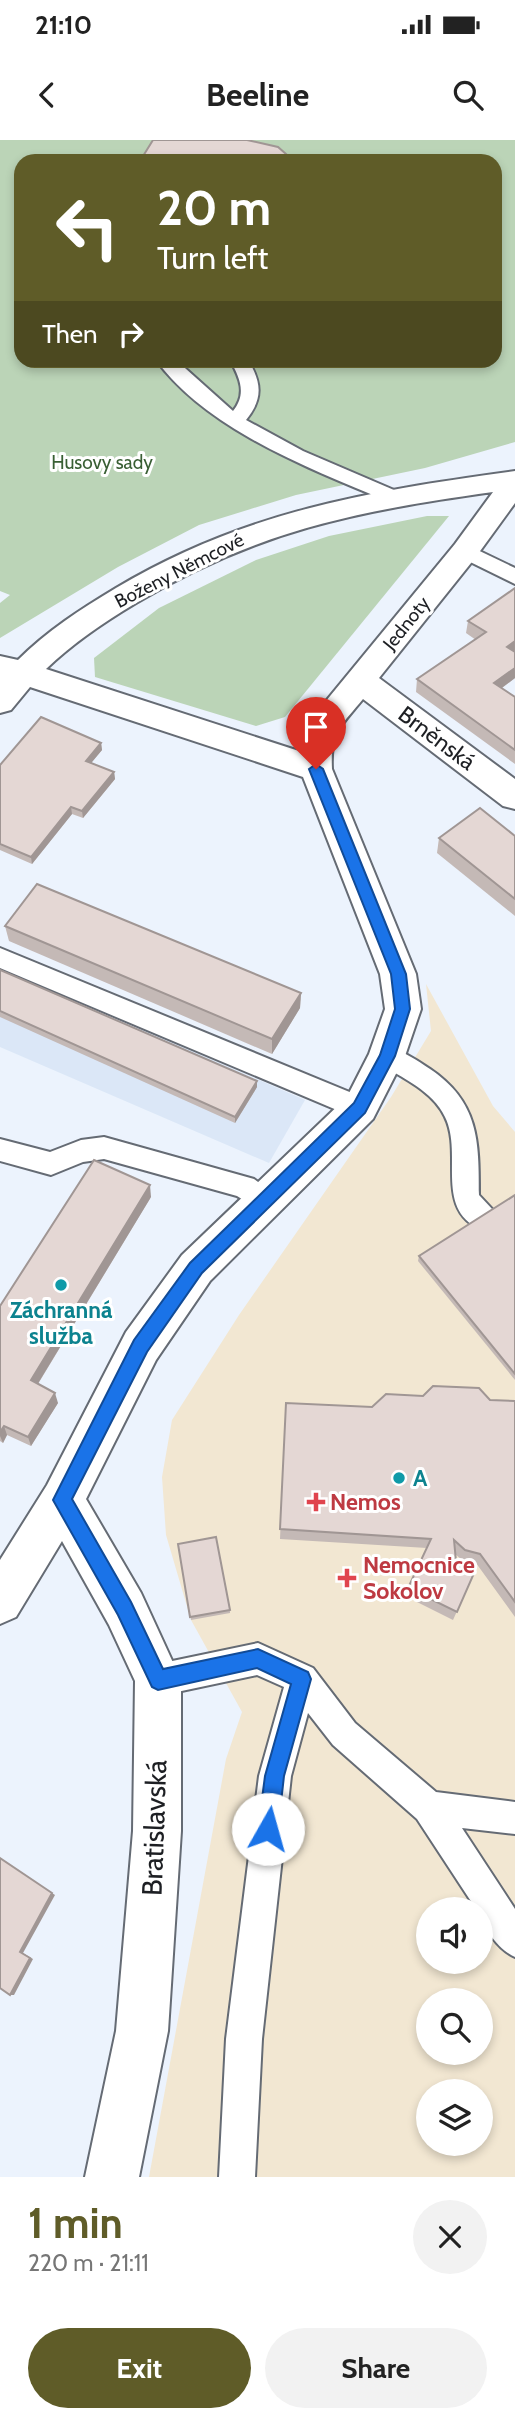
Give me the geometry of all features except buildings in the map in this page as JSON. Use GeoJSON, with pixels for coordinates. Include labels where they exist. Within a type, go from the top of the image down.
{"type":"FeatureCollection","features":[{"type":"Feature","properties":{"kind":"street","name":"Boženy Němcové"},"geometry":{"type":"LineString","coordinates":[[0,702],[10,670],[76,625],[152,579],[214,549],[260,530],[394,497],[515,481]]}},
{"type":"Feature","properties":{"kind":"street","name":"Jednoty"},"geometry":{"type":"LineString","coordinates":[[316,769],[314,747],[323,726],[465,551],[515,481]]}},
{"type":"Feature","properties":{"kind":"street"},"geometry":{"type":"LineString","coordinates":[[0,1601],[62,1500],[141,1346],[196,1268],[360,1108],[387,1056],[403,1009],[398,974],[316,769],[10,670]]}},
{"type":"Feature","properties":{"kind":"street","name":"Brněnská"},"geometry":{"type":"LineString","coordinates":[[360,680],[515,797]]}},
{"type":"Feature","properties":{"kind":"street","name":"Bratislavská"},"geometry":{"type":"LineString","coordinates":[[62,1500],[125,1609],[158,1680],[157,1831],[142,2031],[112,2177]]}},
{"type":"Feature","properties":{"kind":"lane"},"geometry":{"type":"LineString","coordinates":[[173,368],[234,421],[296,455],[394,497]]}},
{"type":"Feature","properties":{"kind":"lane"},"geometry":{"type":"LineString","coordinates":[[234,421],[249,407],[251,391],[244,368]]}},
{"type":"Feature","properties":{"kind":"lane"},"geometry":{"type":"LineString","coordinates":[[465,551],[515,577]]}},
{"type":"Feature","properties":{"kind":"lane"},"geometry":{"type":"LineString","coordinates":[[0,958],[360,1108]]}},
{"type":"Feature","properties":{"kind":"lane"},"geometry":{"type":"LineString","coordinates":[[387,1056],[424,1076],[452,1100],[464,1126],[466,1199],[485,1219]]}},
{"type":"Feature","properties":{"kind":"lane"},"geometry":{"type":"LineString","coordinates":[[0,1150],[51,1164],[81,1151],[104,1149],[245,1187],[264,1201]]}},
{"type":"Feature","properties":{"kind":"lane"},"geometry":{"type":"LineString","coordinates":[[158,1680],[258,1658],[302,1679],[344,1734],[429,1807],[515,1940]]}},
{"type":"Feature","properties":{"kind":"lane"},"geometry":{"type":"LineString","coordinates":[[237,2177],[243,2039],[275,1776],[302,1679]]}},
{"type":"Feature","properties":{"kind":"lane"},"geometry":{"type":"LineString","coordinates":[[429,1807],[515,1818]]}},
{"type":"Feature","properties":{"kind":"shaded area"},"geometry":{"type":"Polygon","coordinates":[[[0,967],[305,1100],[269,1163],[0,1047],[0,967]]]}},
{"type":"Feature","properties":{"kind":"shaded area","name":"Nemocnice Sokolov"},"geometry":{"type":"Polygon","coordinates":[[[426,984],[493,1106],[515,1132],[515,2177],[149,2177],[226,1759],[242,1712],[191,1620],[166,1535],[162,1477],[172,1420],[239,1315],[391,1097],[431,1031],[426,984]]]}},
{"type":"Feature","properties":{"kind":"green space","name":"Husovy sady"},"geometry":{"type":"Polygon","coordinates":[[[0,140],[515,140],[515,442],[425,468],[296,495],[199,525],[118,567],[0,638],[0,603],[10,595],[0,591],[0,140]]]}},
{"type":"Feature","properties":{"kind":"green space"},"geometry":{"type":"Polygon","coordinates":[[[427,516],[449,516],[285,717],[256,726],[95,677],[94,658],[159,608],[256,560],[329,536],[427,516]]]}},
{"type":"Feature","properties":{"kind":"place","name":"Záchranná služba"},"geometry":{"type":"Point","coordinates":[61,1285]}},
{"type":"Feature","properties":{"kind":"place","name":"A"},"geometry":{"type":"Point","coordinates":[399,1478]}},
{"type":"Feature","properties":{"kind":"place","name":"Nemos"},"geometry":{"type":"Point","coordinates":[316,1502]}},
{"type":"Feature","properties":{"kind":"place","name":"Nemocnice Sokolov"},"geometry":{"type":"Point","coordinates":[347,1578]}},
{"type":"Feature","properties":{"kind":"route"},"geometry":{"type":"LineString","coordinates":[[268,1829],[275,1776],[302,1679],[258,1658],[158,1680],[125,1609],[62,1500],[141,1346],[196,1268],[360,1108],[387,1056],[403,1009],[398,974],[316,769]]}}]}
